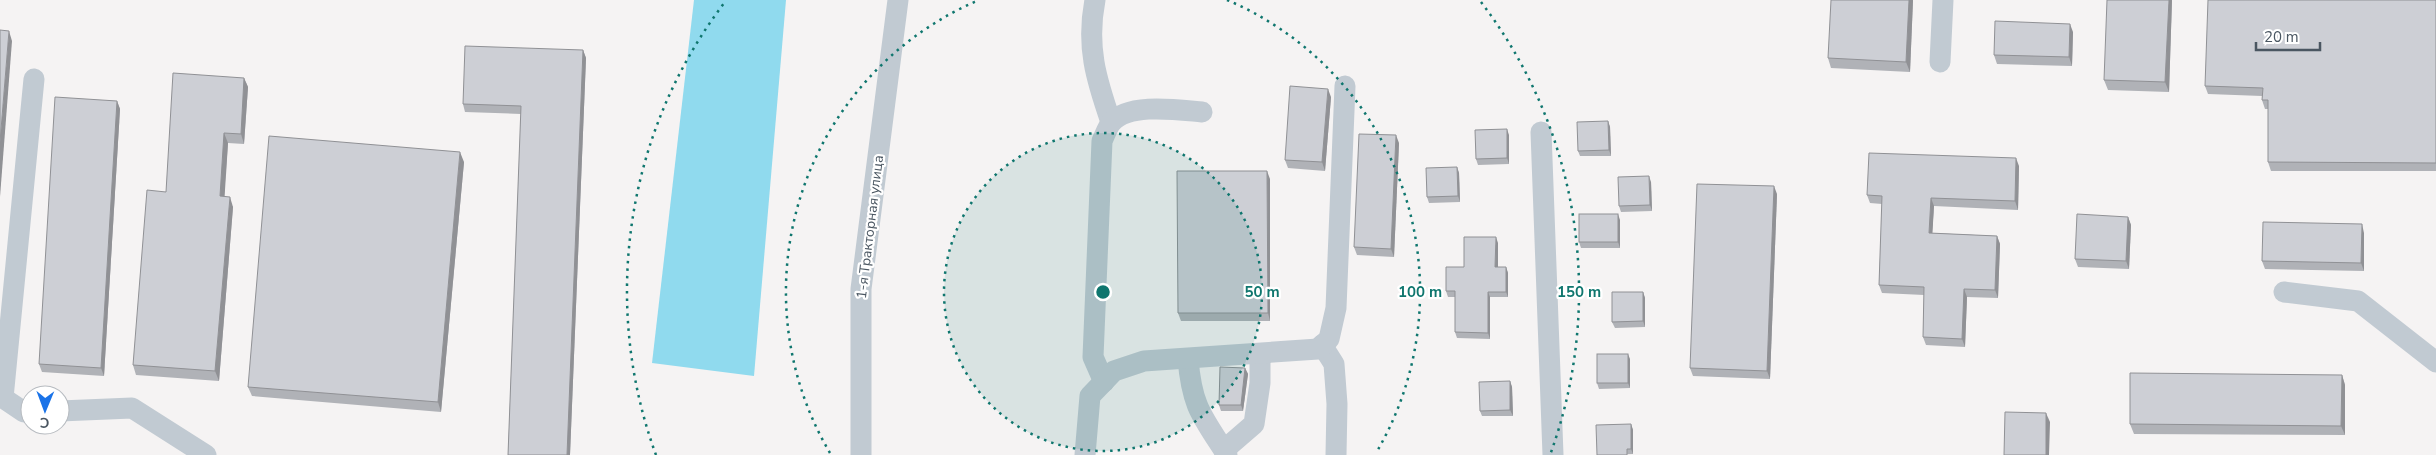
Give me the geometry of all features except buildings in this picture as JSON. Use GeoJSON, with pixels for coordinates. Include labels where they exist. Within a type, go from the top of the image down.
{"type":"FeatureCollection","features":[{"type":"Feature","properties":{"kind":"street","name":"1-я Тракторная улица"},"geometry":{"type":"LineString","coordinates":[[861,455],[861,289],[898,0]]}},
{"type":"Feature","properties":{"kind":"street"},"geometry":{"type":"LineString","coordinates":[[1095,0],[1092,14],[1092,54],[1096,78],[1112,122]]}},
{"type":"Feature","properties":{"kind":"street"},"geometry":{"type":"LineString","coordinates":[[1940,62],[1942,0]]}},
{"type":"Feature","properties":{"kind":"street"},"geometry":{"type":"LineString","coordinates":[[20,409],[3,398],[34,80]]}},
{"type":"Feature","properties":{"kind":"street"},"geometry":{"type":"LineString","coordinates":[[1084,455],[1090,396],[1114,371],[1144,362],[1260,355],[1280,351],[1318,349],[1329,339],[1336,308],[1345,86]]}},
{"type":"Feature","properties":{"kind":"street"},"geometry":{"type":"LineString","coordinates":[[1104,382],[1093,357],[1102,140],[1112,122],[1125,114],[1154,108],[1202,112]]}},
{"type":"Feature","properties":{"kind":"street"},"geometry":{"type":"LineString","coordinates":[[1541,132],[1553,455]]}},
{"type":"Feature","properties":{"kind":"street"},"geometry":{"type":"LineString","coordinates":[[2284,292],[2358,301],[2436,362]]}},
{"type":"Feature","properties":{"kind":"street"},"geometry":{"type":"LineString","coordinates":[[1322,346],[1334,364],[1337,404],[1336,455]]}},
{"type":"Feature","properties":{"kind":"street"},"geometry":{"type":"LineString","coordinates":[[1188,359],[1194,400],[1205,423],[1225,453],[1254,424],[1260,383],[1260,355]]}},
{"type":"Feature","properties":{"kind":"street"},"geometry":{"type":"LineString","coordinates":[[70,411],[132,408],[206,455]]}},
{"type":"Feature","properties":{"kind":"water"},"geometry":{"type":"Polygon","coordinates":[[[694,0],[786,0],[754,376],[652,363],[694,0]]]}}]}
